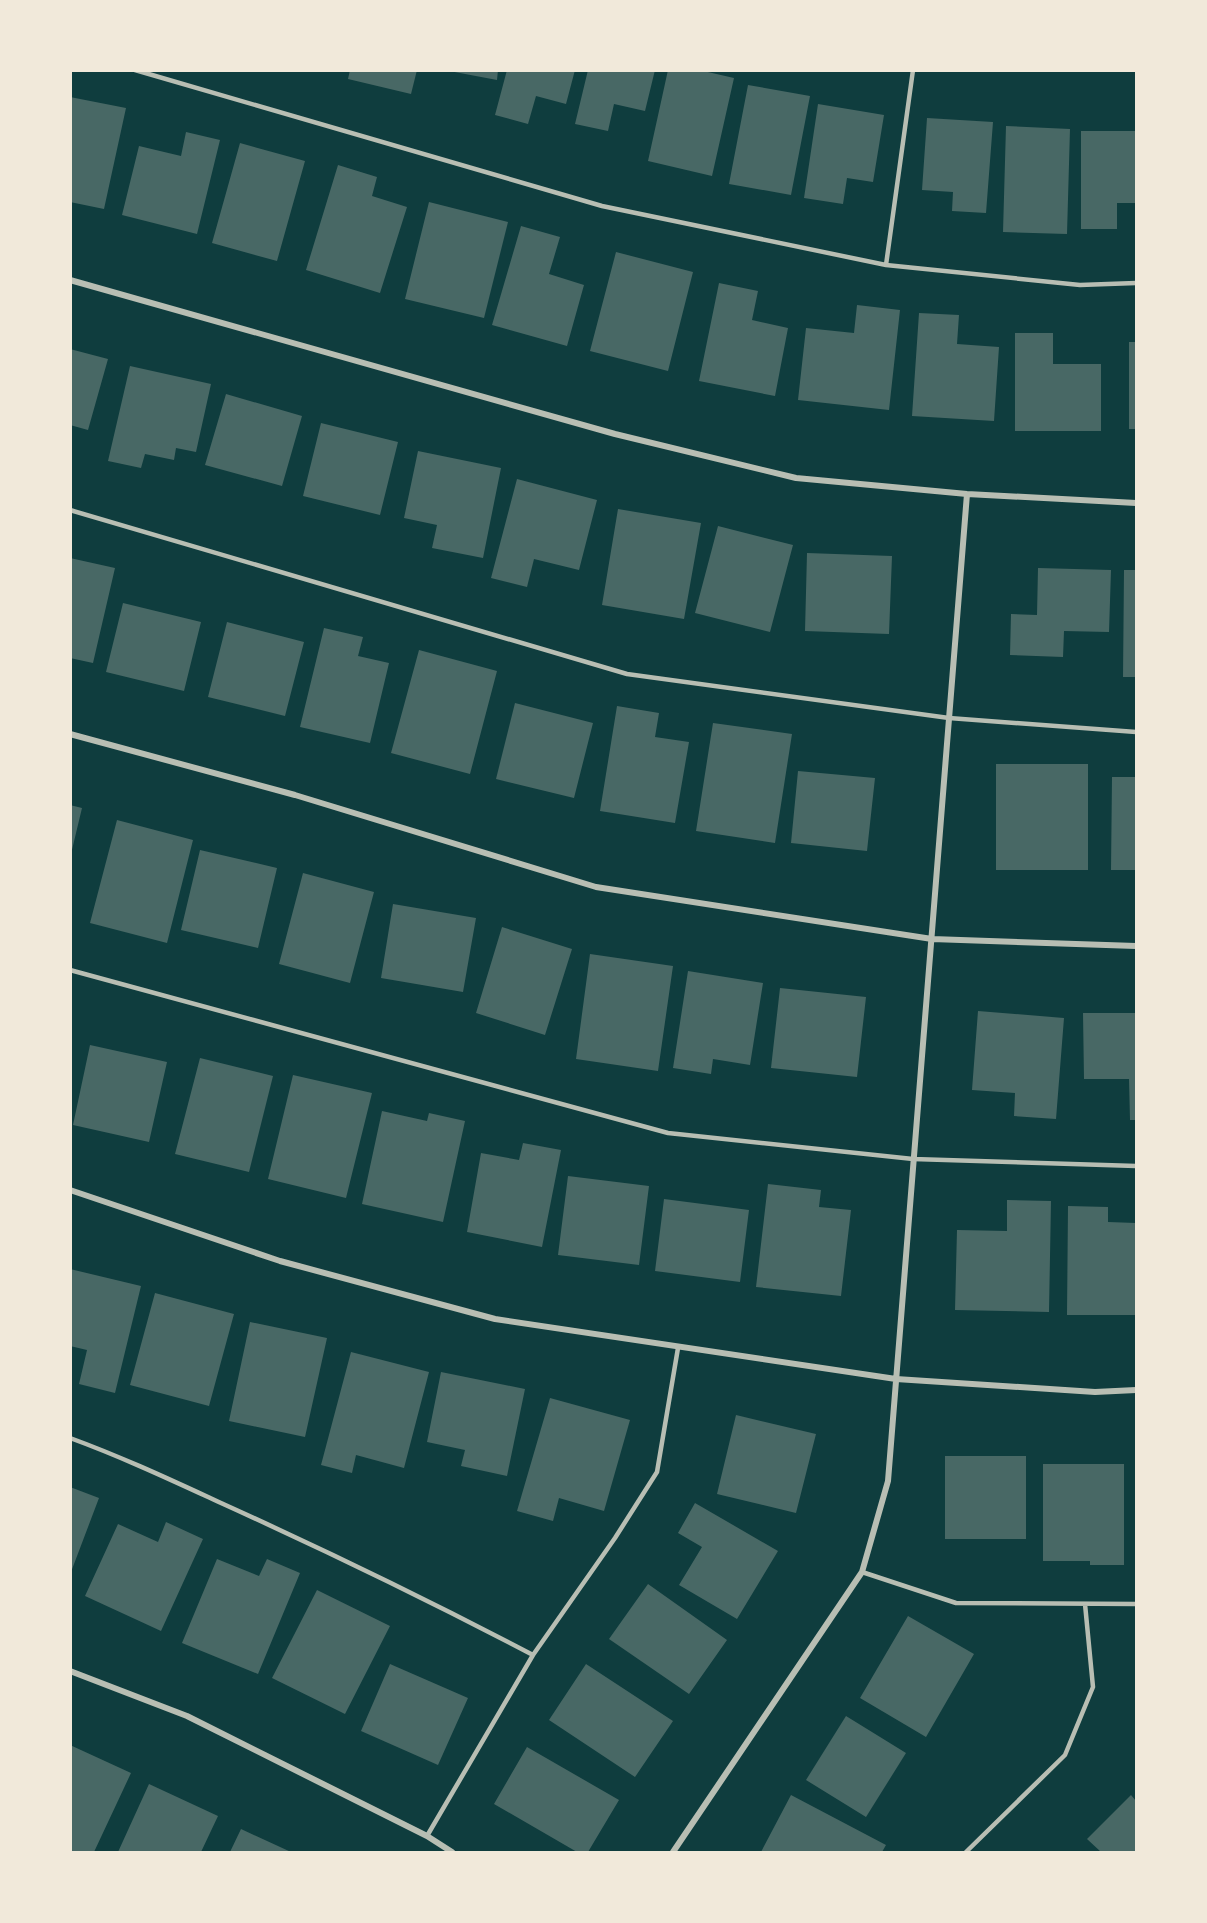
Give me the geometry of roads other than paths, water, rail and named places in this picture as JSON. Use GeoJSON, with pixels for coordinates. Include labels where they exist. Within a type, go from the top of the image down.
{"type":"FeatureCollection","features":[{"type":"Feature","properties":{"kind":"street"},"geometry":{"type":"LineString","coordinates":[[70,280],[615,434],[784,475],[968,494],[1137,503]]}},
{"type":"Feature","properties":{"kind":"street"},"geometry":{"type":"LineString","coordinates":[[673,1852],[862,1572],[888,1481],[968,494]]}},
{"type":"Feature","properties":{"kind":"street"},"geometry":{"type":"LineString","coordinates":[[70,734],[295,795],[596,887],[932,939],[1137,946]]}},
{"type":"Feature","properties":{"kind":"street"},"geometry":{"type":"LineString","coordinates":[[70,1190],[280,1261],[495,1319],[896,1379],[1095,1392],[1137,1390]]}},
{"type":"Feature","properties":{"kind":"street"},"geometry":{"type":"LineString","coordinates":[[70,1671],[187,1716],[427,1836],[452,1852]]}},
{"type":"Feature","properties":{"kind":"lane"},"geometry":{"type":"LineString","coordinates":[[135,70],[602,206],[886,265],[1080,285],[1137,283]]}},
{"type":"Feature","properties":{"kind":"lane"},"geometry":{"type":"LineString","coordinates":[[886,265],[913,70]]}},
{"type":"Feature","properties":{"kind":"lane"},"geometry":{"type":"LineString","coordinates":[[70,510],[627,674],[949,718],[1137,732]]}},
{"type":"Feature","properties":{"kind":"lane"},"geometry":{"type":"LineString","coordinates":[[70,970],[668,1133],[913,1159],[1137,1166]]}},
{"type":"Feature","properties":{"kind":"lane"},"geometry":{"type":"LineString","coordinates":[[427,1836],[532,1655],[615,1538],[657,1472],[678,1348]]}},
{"type":"Feature","properties":{"kind":"lane"},"geometry":{"type":"LineString","coordinates":[[70,1438],[104,1450],[286,1532],[418,1595],[532,1655]]}},
{"type":"Feature","properties":{"kind":"lane"},"geometry":{"type":"LineString","coordinates":[[862,1572],[956,1603],[1137,1604]]}},
{"type":"Feature","properties":{"kind":"lane"},"geometry":{"type":"LineString","coordinates":[[966,1852],[1065,1755],[1093,1687],[1085,1604]]}}]}
